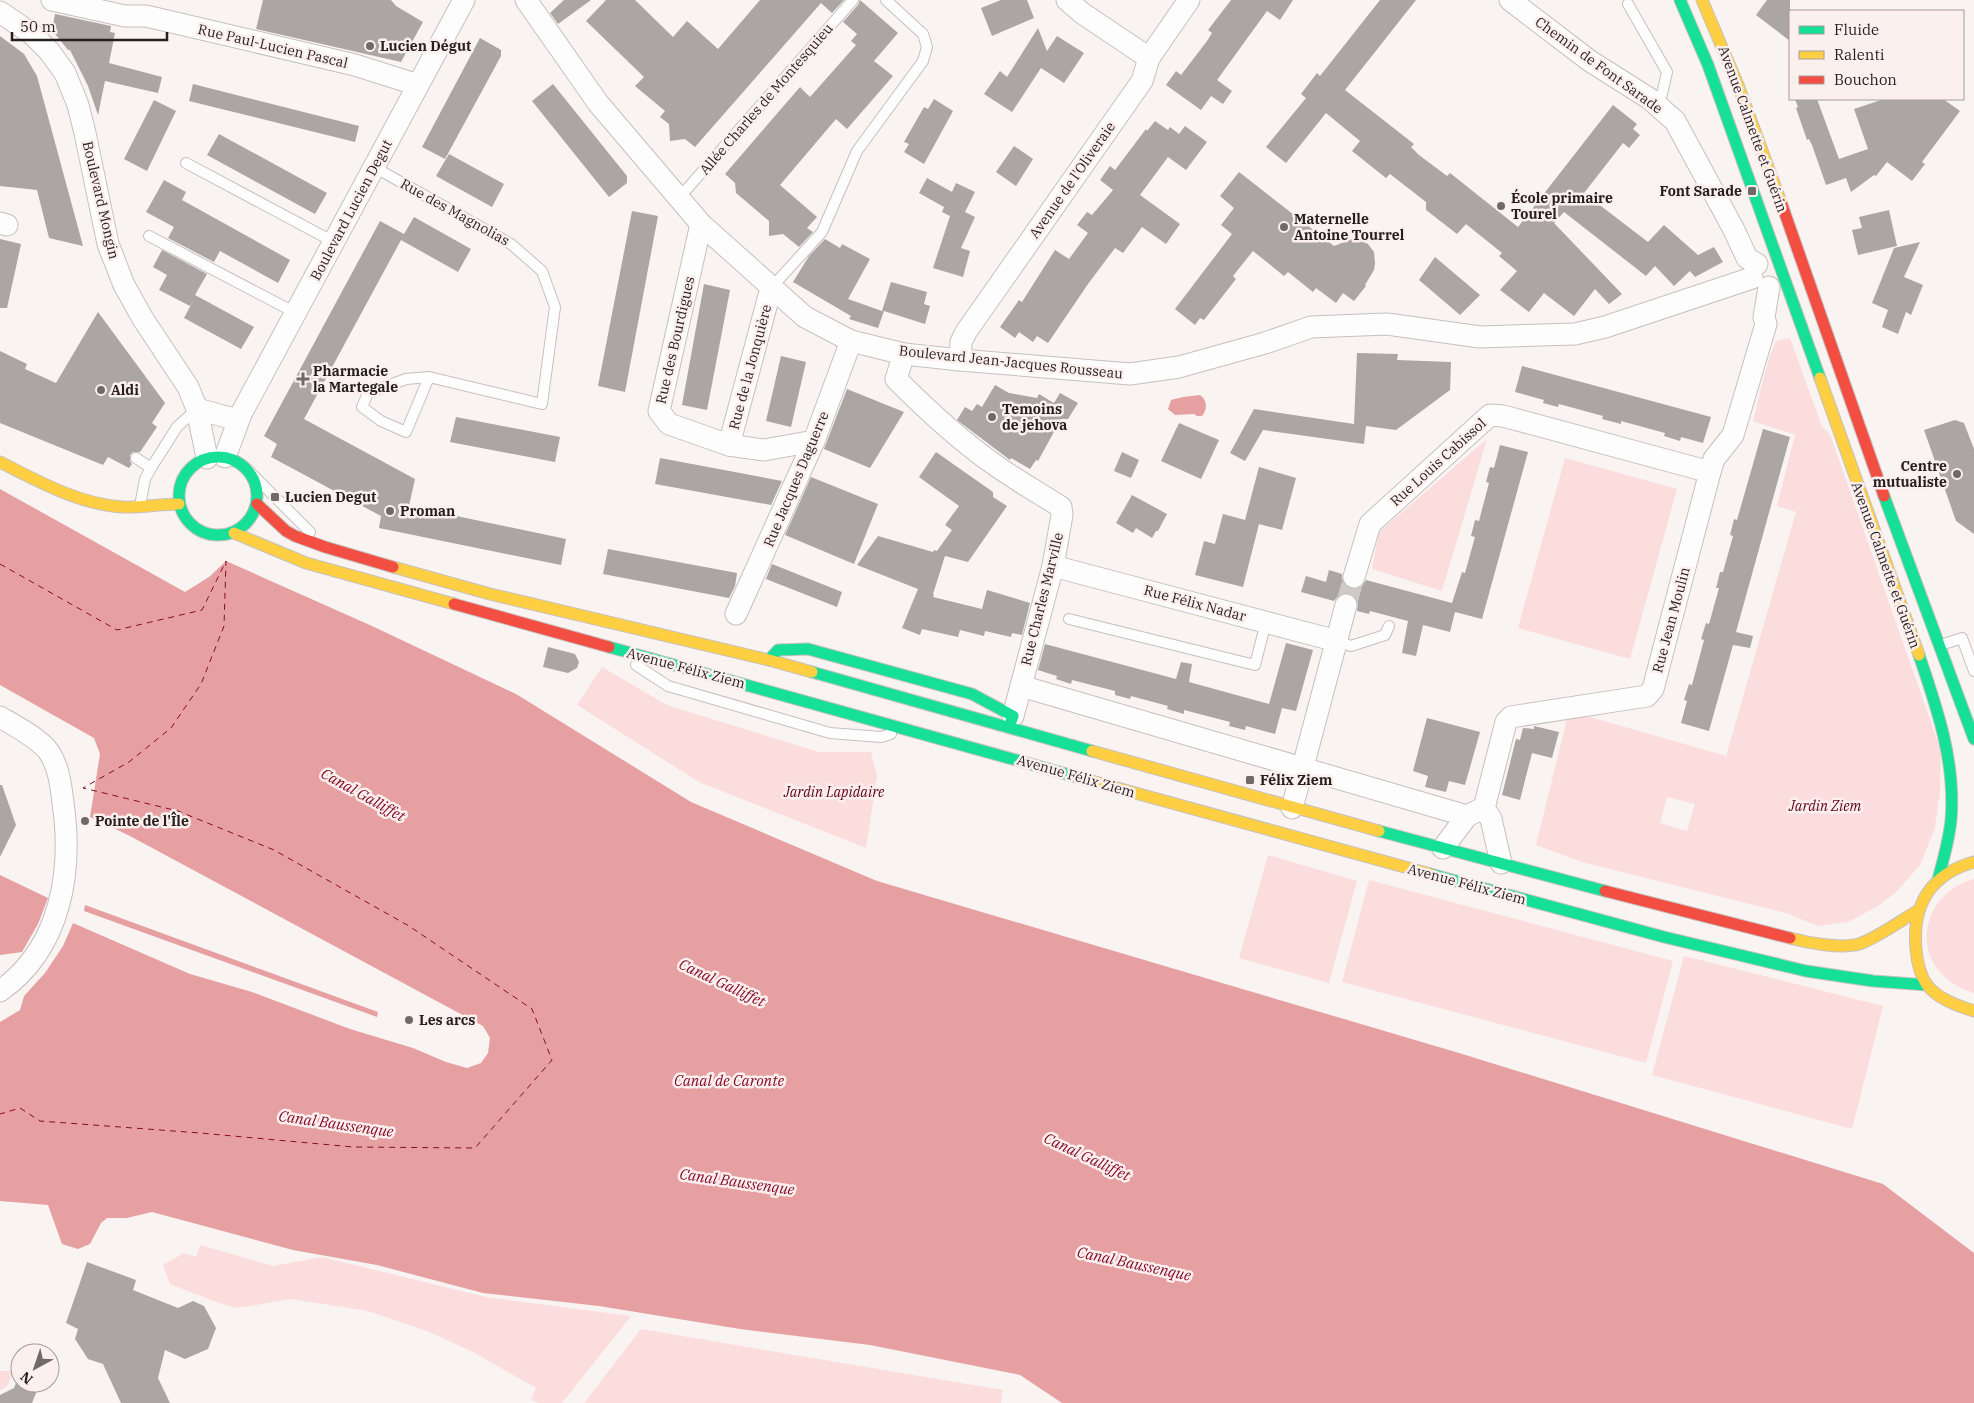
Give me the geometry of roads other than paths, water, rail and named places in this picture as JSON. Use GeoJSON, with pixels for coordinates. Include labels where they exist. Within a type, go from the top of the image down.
{"type":"FeatureCollection","features":[{"type":"Feature","properties":{"kind":"main road","name":"Avenue Calmette et Guérin"},"geometry":{"type":"LineString","coordinates":[[1680,0],[1708,65],[1768,274],[1798,321],[1919,654],[1940,719],[1949,758],[1952,790],[1950,833],[1946,856],[1938,880]]}},
{"type":"Feature","properties":{"kind":"main road","name":"Avenue Calmette et Guérin"},"geometry":{"type":"LineString","coordinates":[[1702,0],[1736,79],[1848,398],[1974,739]]}},
{"type":"Feature","properties":{"kind":"main road"},"geometry":{"type":"LineString","coordinates":[[1768,274],[1800,259]]}},
{"type":"Feature","properties":{"kind":"main road"},"geometry":{"type":"LineString","coordinates":[[216,458],[237,461],[247,469],[258,491],[257,504],[253,516],[245,526],[234,533],[223,536],[211,536],[200,532],[190,524],[183,515],[179,504],[179,492],[182,481],[196,463],[216,458]]}},
{"type":"Feature","properties":{"kind":"main road"},"geometry":{"type":"LineString","coordinates":[[0,462],[94,503],[140,507],[179,504]]}},
{"type":"Feature","properties":{"kind":"main road","name":"Avenue Félix Ziem"},"geometry":{"type":"LineString","coordinates":[[257,504],[286,531],[325,547],[490,594],[769,660],[1011,722],[1292,808],[1663,906],[1826,945],[1858,944],[1890,928],[1917,911]]}},
{"type":"Feature","properties":{"kind":"main road","name":"Avenue Félix Ziem"},"geometry":{"type":"LineString","coordinates":[[234,533],[306,562],[610,648],[1325,846],[1664,937],[1806,971],[1873,981],[1927,985]]}},
{"type":"Feature","properties":{"kind":"main road","name":"Avenue Félix Ziem"},"geometry":{"type":"LineString","coordinates":[[769,660],[778,650],[808,649],[972,694],[1011,722]]}},
{"type":"Feature","properties":{"kind":"main road"},"geometry":{"type":"LineString","coordinates":[[1974,862],[1961,864],[1938,880],[1924,897],[1917,911],[1913,935],[1917,962],[1927,985],[1941,997],[1965,1009],[1974,1011]]}},
{"type":"Feature","properties":{"kind":"street"},"geometry":{"type":"LineString","coordinates":[[0,8],[8,0]]}},
{"type":"Feature","properties":{"kind":"street","name":"Rue Paul-Lucien Pascal"},"geometry":{"type":"LineString","coordinates":[[52,0],[125,16],[146,16],[355,65],[418,85]]}},
{"type":"Feature","properties":{"kind":"street","name":"Boulevard Lucien Degut"},"geometry":{"type":"LineString","coordinates":[[216,458],[464,0]]}},
{"type":"Feature","properties":{"kind":"street"},"geometry":{"type":"LineString","coordinates":[[1066,0],[1149,58]]}},
{"type":"Feature","properties":{"kind":"street","name":"Avenue de l'Oliveraie"},"geometry":{"type":"LineString","coordinates":[[960,360],[961,342],[966,332],[1142,80],[1149,58],[1189,0]]}},
{"type":"Feature","properties":{"kind":"street","name":"Chemin de Font Sarade"},"geometry":{"type":"LineString","coordinates":[[1511,1],[1590,61],[1659,107],[1675,121],[1734,230],[1747,258],[1768,274]]}},
{"type":"Feature","properties":{"kind":"street","name":"Boulevard Jean-Jacques Rousseau"},"geometry":{"type":"LineString","coordinates":[[535,4],[598,103],[701,224],[805,317],[851,341],[904,354],[1130,374],[1178,367],[1265,343],[1311,327],[1387,324],[1480,337],[1575,334],[1606,327],[1768,274]]}},
{"type":"Feature","properties":{"kind":"street","name":"Boulevard Mongin"},"geometry":{"type":"LineString","coordinates":[[0,12],[13,20],[49,51],[65,73],[78,105],[108,244],[124,285],[143,319],[188,387],[216,458]]}},
{"type":"Feature","properties":{"kind":"street","name":"Rue des Bourdigues"},"geometry":{"type":"LineString","coordinates":[[701,224],[659,411],[669,424],[729,445],[764,450],[814,441]]}},
{"type":"Feature","properties":{"kind":"street","name":"Rue Jean Moulin"},"geometry":{"type":"LineString","coordinates":[[1476,812],[1506,722],[1511,717],[1647,696],[1653,689],[1714,459],[1734,435],[1766,324],[1764,317],[1768,274]]}},
{"type":"Feature","properties":{"kind":"street","name":"Rue de la Jonquière"},"geometry":{"type":"LineString","coordinates":[[729,445],[771,288]]}},
{"type":"Feature","properties":{"kind":"street"},"geometry":{"type":"LineString","coordinates":[[1766,324],[1798,321]]}},
{"type":"Feature","properties":{"kind":"street","name":"Rue Jacques Daguerre"},"geometry":{"type":"LineString","coordinates":[[736,614],[814,441],[851,341]]}},
{"type":"Feature","properties":{"kind":"street","name":"Rue Charles Marville"},"geometry":{"type":"LineString","coordinates":[[904,354],[896,379],[934,416],[995,465],[1060,507],[1062,515],[1053,566],[1011,722]]}},
{"type":"Feature","properties":{"kind":"street"},"geometry":{"type":"LineString","coordinates":[[197,409],[238,420]]}},
{"type":"Feature","properties":{"kind":"street","name":"Rue Louis Cabissol"},"geometry":{"type":"LineString","coordinates":[[1354,577],[1370,524],[1490,415],[1503,416],[1710,472]]}},
{"type":"Feature","properties":{"kind":"street","name":"Rue Félix Nadar"},"geometry":{"type":"LineString","coordinates":[[1053,566],[1337,641]]}},
{"type":"Feature","properties":{"kind":"street"},"geometry":{"type":"LineString","coordinates":[[1292,808],[1346,605]]}},
{"type":"Feature","properties":{"kind":"street"},"geometry":{"type":"LineString","coordinates":[[1021,686],[1303,768],[1476,812],[1491,818],[1501,863]]}},
{"type":"Feature","properties":{"kind":"street"},"geometry":{"type":"LineString","coordinates":[[0,717],[27,733],[49,752],[59,775],[67,850],[64,888],[47,937],[26,966],[4,988]]}},
{"type":"Feature","properties":{"kind":"street","name":"Avenue Félix Ziem"},"geometry":{"type":"LineString","coordinates":[[1443,848],[1476,812]]}},
{"type":"Feature","properties":{"kind":"lane","name":"Allée Charles de Montesquieu"},"geometry":{"type":"LineString","coordinates":[[679,198],[853,0]]}},
{"type":"Feature","properties":{"kind":"lane"},"geometry":{"type":"LineString","coordinates":[[771,288],[822,232],[857,151],[923,61],[927,47],[923,34],[886,0]]}},
{"type":"Feature","properties":{"kind":"lane"},"geometry":{"type":"LineString","coordinates":[[1628,4],[1668,72],[1659,107]]}},
{"type":"Feature","properties":{"kind":"lane"},"geometry":{"type":"LineString","coordinates":[[186,162],[334,242]]}},
{"type":"Feature","properties":{"kind":"lane","name":"Rue des Magnolias"},"geometry":{"type":"LineString","coordinates":[[374,167],[511,244],[542,271],[555,307],[542,404],[429,377]]}},
{"type":"Feature","properties":{"kind":"lane"},"geometry":{"type":"LineString","coordinates":[[149,236],[296,312]]}},
{"type":"Feature","properties":{"kind":"lane"},"geometry":{"type":"LineString","coordinates":[[429,377],[406,432],[381,421],[362,407],[368,393],[406,379],[429,377]]}},
{"type":"Feature","properties":{"kind":"lane"},"geometry":{"type":"LineString","coordinates":[[140,507],[145,479],[151,468],[177,427],[197,409]]}},
{"type":"Feature","properties":{"kind":"lane"},"geometry":{"type":"LineString","coordinates":[[136,458],[151,468]]}},
{"type":"Feature","properties":{"kind":"lane","name":"Avenue Félix Ziem"},"geometry":{"type":"LineString","coordinates":[[247,469],[325,547]]}},
{"type":"Feature","properties":{"kind":"lane"},"geometry":{"type":"LineString","coordinates":[[1069,619],[1255,665],[1266,622]]}},
{"type":"Feature","properties":{"kind":"lane"},"geometry":{"type":"LineString","coordinates":[[1337,641],[1351,646],[1385,635],[1389,626]]}},
{"type":"Feature","properties":{"kind":"lane"},"geometry":{"type":"LineString","coordinates":[[1940,646],[1962,638],[1974,671]]}},
{"type":"Feature","properties":{"kind":"lane"},"geometry":{"type":"LineString","coordinates":[[610,648],[668,686],[830,733],[881,737],[906,729]]}},
{"type":"Feature","properties":{"kind":"water"},"geometry":{"type":"Polygon","coordinates":[[[1200,395],[1206,405],[1202,416],[1194,414],[1175,415],[1168,409],[1171,400],[1200,395]]]}},
{"type":"Feature","properties":{"kind":"water","name":"Canal de Caronte"},"geometry":{"type":"Polygon","coordinates":[[[0,489],[185,592],[209,577],[226,561],[372,626],[516,694],[691,802],[877,881],[1459,1053],[1883,1184],[1974,1253],[1974,1403],[1062,1403],[1020,1375],[870,1345],[740,1329],[599,1306],[483,1293],[377,1265],[293,1250],[152,1212],[127,1218],[107,1218],[101,1223],[90,1244],[78,1249],[62,1244],[48,1205],[0,1201],[0,1022],[20,1010],[24,996],[45,973],[63,946],[73,923],[190,974],[252,992],[350,1029],[413,1048],[446,1062],[467,1068],[481,1063],[488,1053],[490,1038],[483,1026],[128,835],[90,817],[100,754],[94,738],[0,685],[0,489]]]}},
{"type":"Feature","properties":{"kind":"water"},"geometry":{"type":"Polygon","coordinates":[[[0,875],[48,898],[38,924],[22,952],[0,955],[0,875]]]}},
{"type":"Feature","properties":{"kind":"water"},"geometry":{"type":"Polygon","coordinates":[[[85,905],[378,1012],[377,1017],[84,911],[85,905]]]}},
{"type":"Feature","properties":{"kind":"tunnel"},"geometry":{"type":"LineString","coordinates":[[1346,605],[1354,577]]}},
{"type":"Feature","properties":{"kind":"place","name":"Lucien Dégut"},"geometry":{"type":"Point","coordinates":[370,46]}},
{"type":"Feature","properties":{"kind":"place","name":"Font Sarade"},"geometry":{"type":"Point","coordinates":[1752,191]}},
{"type":"Feature","properties":{"kind":"place","name":"École primaire Tourel"},"geometry":{"type":"Point","coordinates":[1501,206]}},
{"type":"Feature","properties":{"kind":"place","name":"Maternelle Antoine Tourrel"},"geometry":{"type":"Point","coordinates":[1284,227]}},
{"type":"Feature","properties":{"kind":"place","name":"Pharmacie la Martegale"},"geometry":{"type":"Point","coordinates":[303,379]}},
{"type":"Feature","properties":{"kind":"place","name":"Aldi"},"geometry":{"type":"Point","coordinates":[101,390]}},
{"type":"Feature","properties":{"kind":"place","name":"Temoins de jehova"},"geometry":{"type":"Point","coordinates":[992,417]}},
{"type":"Feature","properties":{"kind":"place","name":"Centre mutualiste"},"geometry":{"type":"Point","coordinates":[1957,474]}},
{"type":"Feature","properties":{"kind":"place","name":"Lucien Degut"},"geometry":{"type":"Point","coordinates":[275,497]}},
{"type":"Feature","properties":{"kind":"place","name":"Proman"},"geometry":{"type":"Point","coordinates":[390,511]}},
{"type":"Feature","properties":{"kind":"place","name":"Félix Ziem"},"geometry":{"type":"Point","coordinates":[1250,780]}},
{"type":"Feature","properties":{"kind":"place","name":"Pointe de l'Île"},"geometry":{"type":"Point","coordinates":[85,821]}},
{"type":"Feature","properties":{"kind":"place","name":"Les arcs"},"geometry":{"type":"Point","coordinates":[409,1020]}},
{"type":"Feature","properties":{"kind":"park label","name":"Jardin Lapidaire"},"geometry":{"type":"Point","coordinates":[834,792]}},
{"type":"Feature","properties":{"kind":"park label","name":"Jardin Ziem"},"geometry":{"type":"Point","coordinates":[1825,806]}},
{"type":"Feature","properties":{"kind":"water label","name":"Canal Galliffet"},"geometry":{"type":"Point","coordinates":[363,795]}},
{"type":"Feature","properties":{"kind":"water label","name":"Canal Galliffet"},"geometry":{"type":"Point","coordinates":[722,983]}},
{"type":"Feature","properties":{"kind":"water label","name":"Canal Baussenque"},"geometry":{"type":"Point","coordinates":[336,1124]}},
{"type":"Feature","properties":{"kind":"water label","name":"Canal Galliffet"},"geometry":{"type":"Point","coordinates":[1087,1157]}},
{"type":"Feature","properties":{"kind":"water label","name":"Canal Baussenque"},"geometry":{"type":"Point","coordinates":[737,1182]}},
{"type":"Feature","properties":{"kind":"water label","name":"Canal Baussenque"},"geometry":{"type":"Point","coordinates":[1134,1264]}}]}
